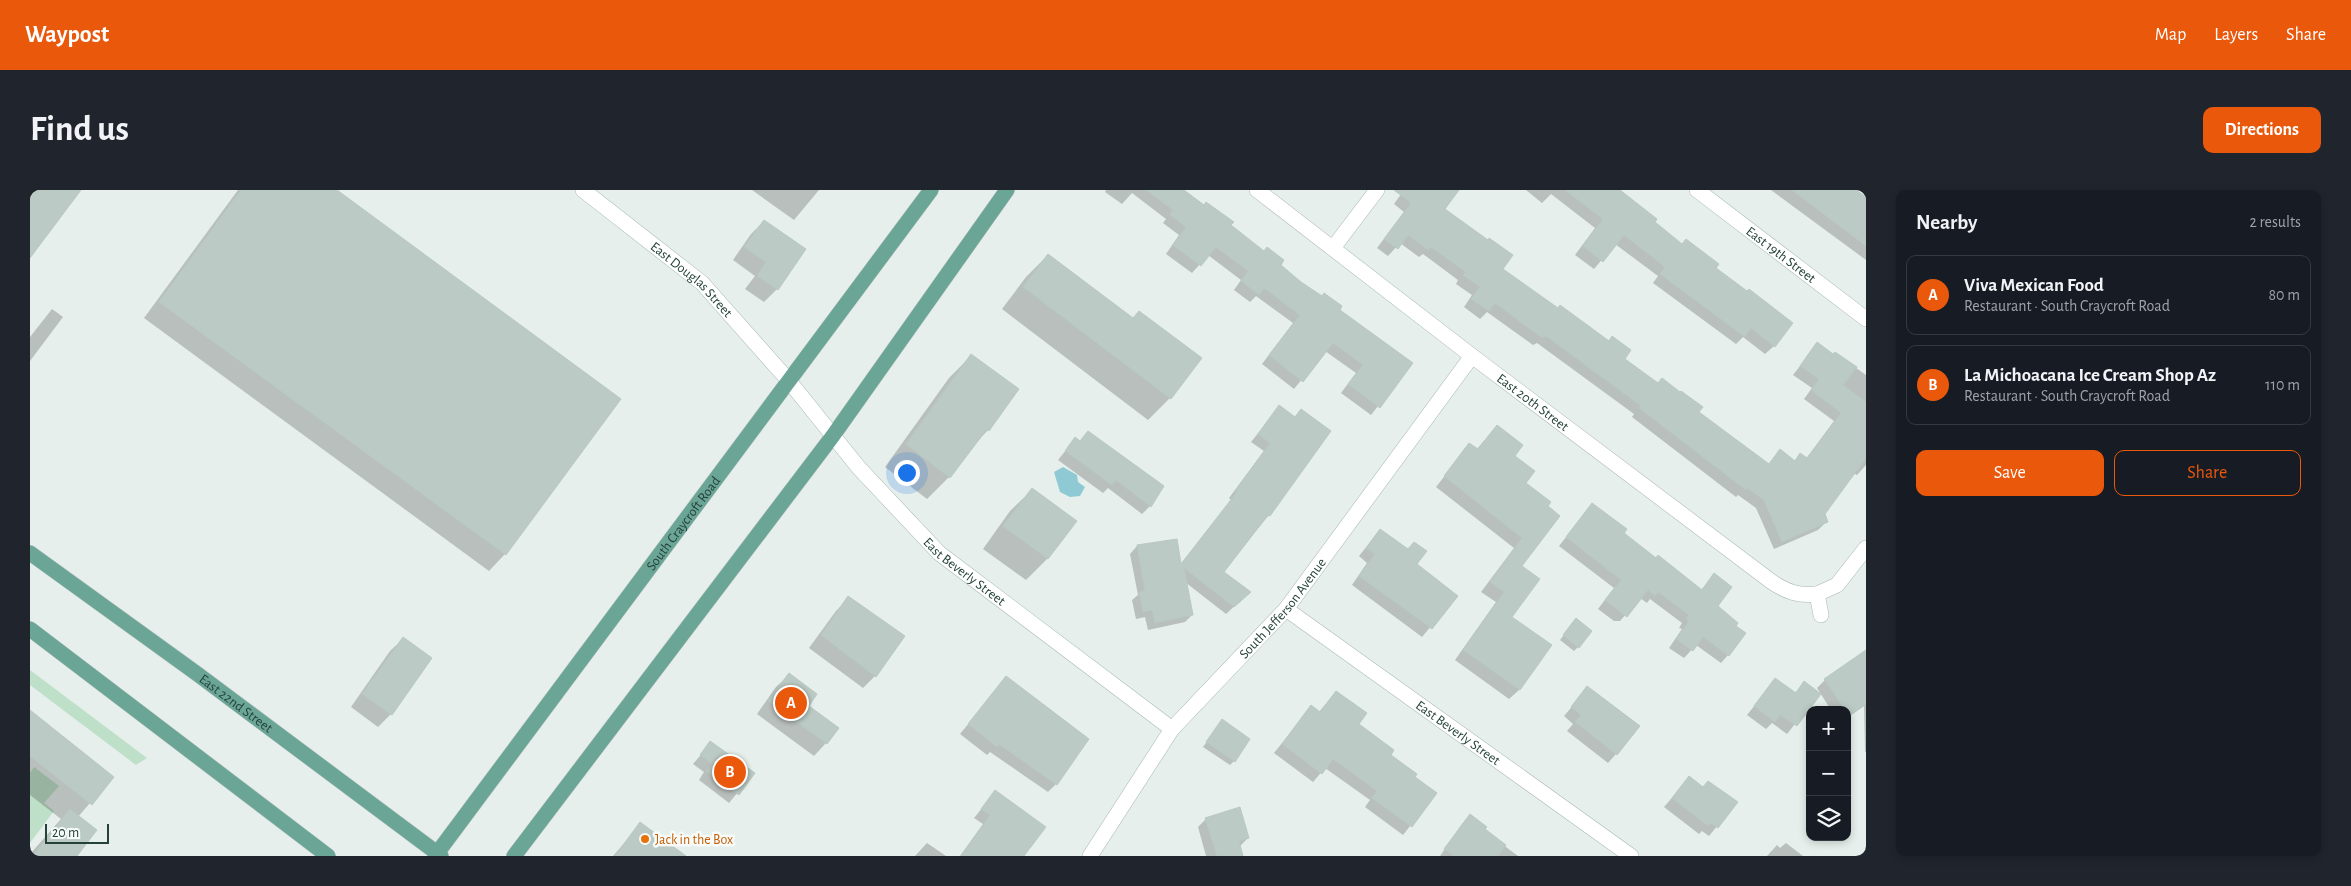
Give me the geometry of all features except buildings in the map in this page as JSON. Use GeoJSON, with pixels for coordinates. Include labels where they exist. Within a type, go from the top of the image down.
{"type":"FeatureCollection","features":[{"type":"Feature","properties":{"kind":"main road","name":"South Craycroft Road"},"geometry":{"type":"LineString","coordinates":[[437,855],[931,190]]}},
{"type":"Feature","properties":{"kind":"main road"},"geometry":{"type":"LineString","coordinates":[[514,856],[832,437],[1007,190]]}},
{"type":"Feature","properties":{"kind":"main road","name":"East 22nd Street"},"geometry":{"type":"LineString","coordinates":[[30,553],[196,673],[437,855]]}},
{"type":"Feature","properties":{"kind":"main road"},"geometry":{"type":"LineString","coordinates":[[30,629],[328,856]]}},
{"type":"Feature","properties":{"kind":"street","name":"East Douglas Street"},"geometry":{"type":"LineString","coordinates":[[583,190],[702,283],[789,381]]}},
{"type":"Feature","properties":{"kind":"street","name":"East 20th Street"},"geometry":{"type":"LineString","coordinates":[[1257,190],[1472,356],[1772,582],[1786,591],[1796,594],[1816,594]]}},
{"type":"Feature","properties":{"kind":"street"},"geometry":{"type":"LineString","coordinates":[[1333,248],[1377,190]]}},
{"type":"Feature","properties":{"kind":"street","name":"East 19th Street"},"geometry":{"type":"LineString","coordinates":[[1697,190],[1866,320]]}},
{"type":"Feature","properties":{"kind":"street","name":"South Jefferson Avenue"},"geometry":{"type":"LineString","coordinates":[[1090,856],[1172,729],[1286,609],[1472,356]]}},
{"type":"Feature","properties":{"kind":"street","name":"East Beverly Street"},"geometry":{"type":"LineString","coordinates":[[789,381],[832,437],[939,553],[1172,729]]}},
{"type":"Feature","properties":{"kind":"street"},"geometry":{"type":"LineString","coordinates":[[1822,615],[1816,594],[1837,585],[1866,548]]}},
{"type":"Feature","properties":{"kind":"street","name":"East Beverly Street"},"geometry":{"type":"LineString","coordinates":[[1286,609],[1632,856]]}},
{"type":"Feature","properties":{"kind":"green space"},"geometry":{"type":"Polygon","coordinates":[[[30,670],[147,758],[136,765],[30,685],[30,670]]]}},
{"type":"Feature","properties":{"kind":"green space"},"geometry":{"type":"Polygon","coordinates":[[[34,767],[59,786],[44,803],[54,811],[30,843],[30,773],[34,767]]]}},
{"type":"Feature","properties":{"kind":"water"},"geometry":{"type":"Polygon","coordinates":[[[1063,467],[1077,475],[1078,482],[1085,487],[1080,496],[1070,497],[1060,492],[1054,472],[1063,467]]]}},
{"type":"Feature","properties":{"kind":"place","name":"Viva Mexican Food"},"geometry":{"type":"Point","coordinates":[791,703]}},
{"type":"Feature","properties":{"kind":"place","name":"La Michoacana Ice Cream Shop Az"},"geometry":{"type":"Point","coordinates":[730,772]}},
{"type":"Feature","properties":{"kind":"place","name":"Jack in the Box"},"geometry":{"type":"Point","coordinates":[645,839]}}]}
